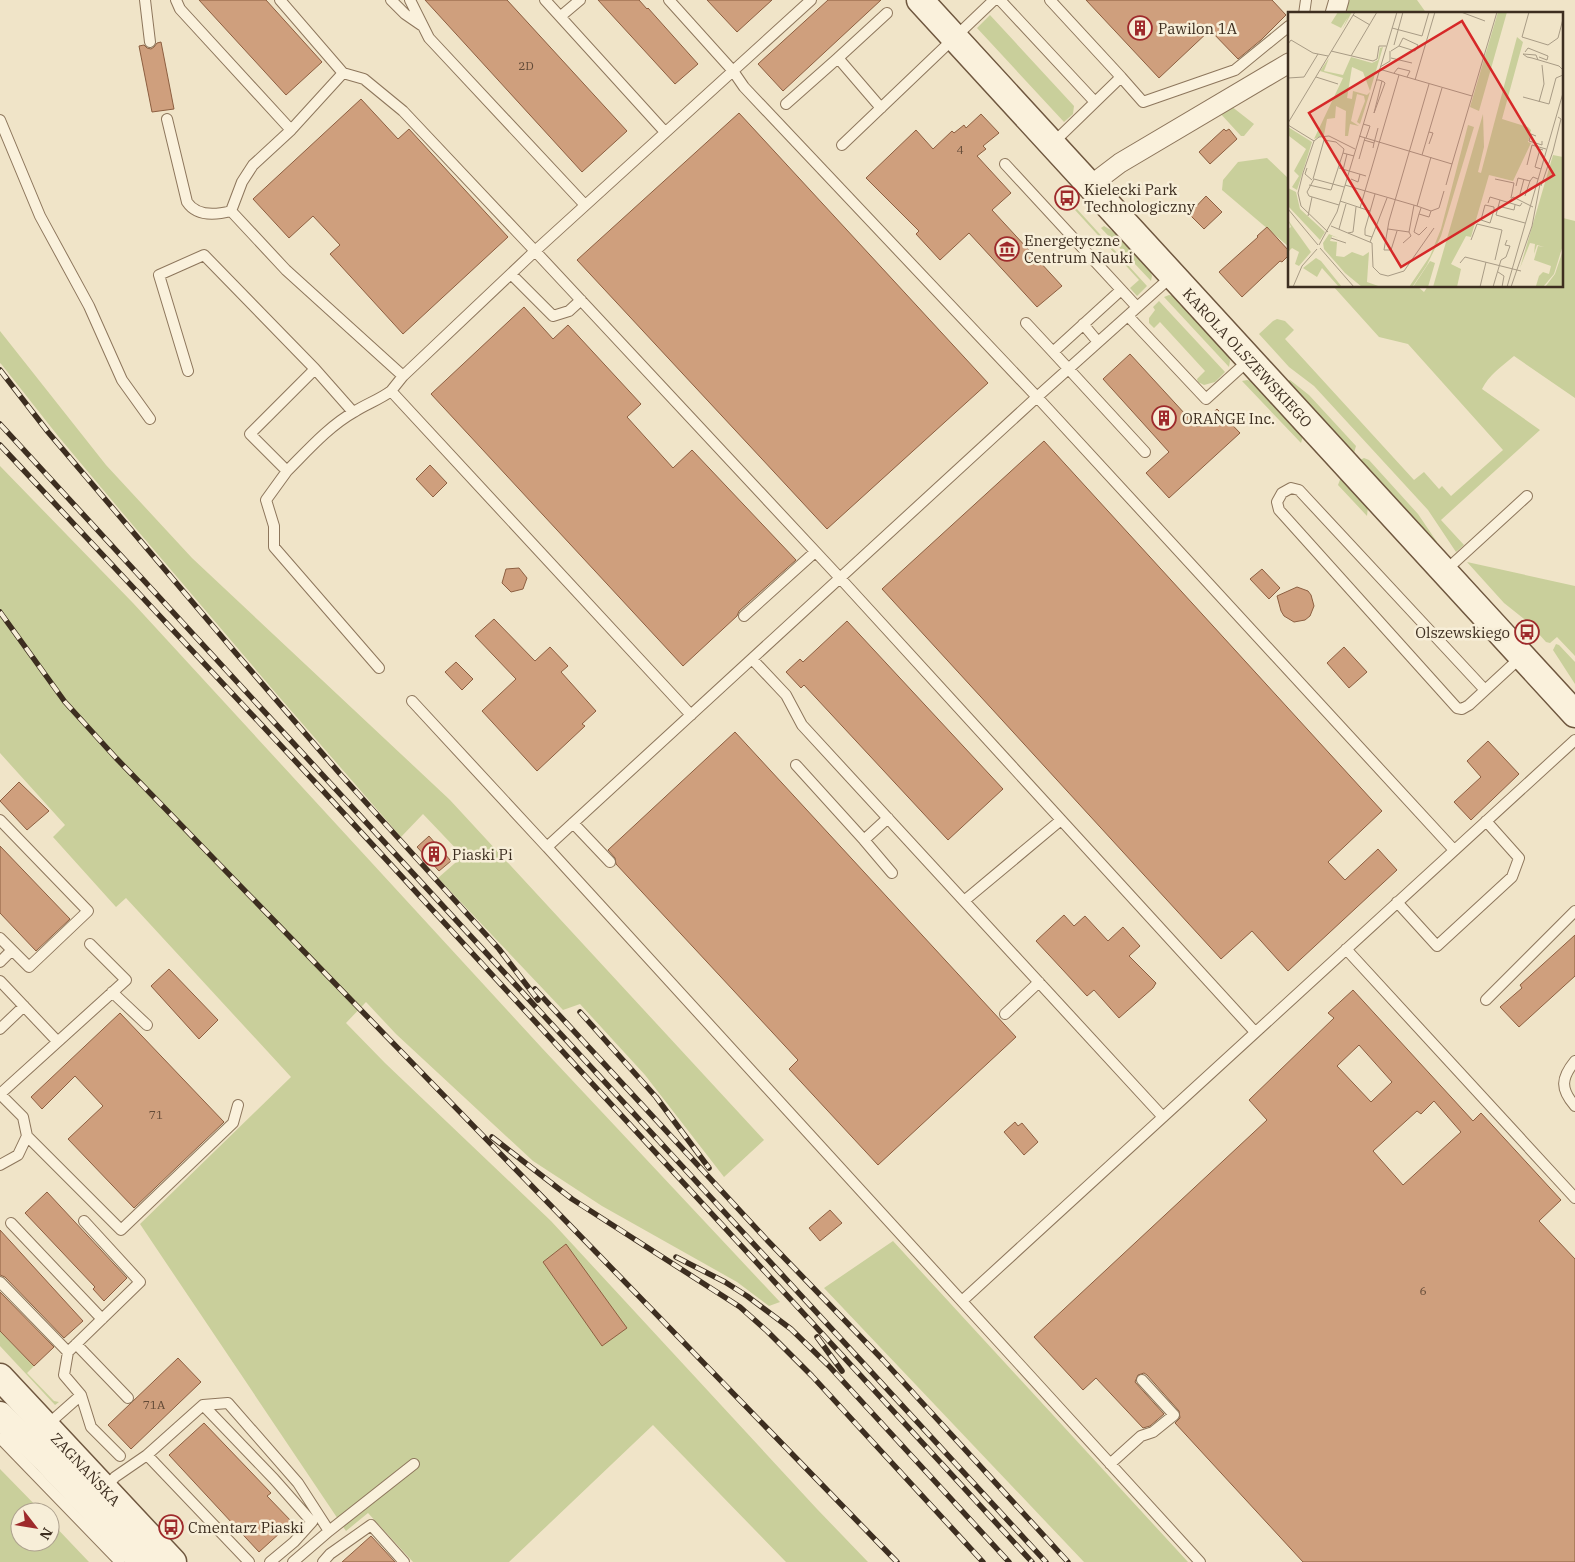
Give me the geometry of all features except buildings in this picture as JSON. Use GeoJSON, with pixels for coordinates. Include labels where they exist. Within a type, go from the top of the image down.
{"type":"FeatureCollection","features":[{"type":"Feature","properties":{"kind":"street","name":"KAROLA OLSZEWSKIEGO"},"geometry":{"type":"LineString","coordinates":[[920,0],[1575,714]]}},
{"type":"Feature","properties":{"kind":"street"},"geometry":{"type":"LineString","coordinates":[[1091,185],[1120,163],[1288,64]]}},
{"type":"Feature","properties":{"kind":"street","name":"ZAGNAŃSKA"},"geometry":{"type":"LineString","coordinates":[[0,1377],[173,1562]]}},
{"type":"Feature","properties":{"kind":"street","name":"ZAGNAŃSKA"},"geometry":{"type":"LineString","coordinates":[[0,1415],[47,1461],[143,1562]]}},
{"type":"Feature","properties":{"kind":"lane"},"geometry":{"type":"LineString","coordinates":[[145,0],[150,42]]}},
{"type":"Feature","properties":{"kind":"lane"},"geometry":{"type":"LineString","coordinates":[[176,0],[186,15],[291,130]]}},
{"type":"Feature","properties":{"kind":"lane"},"geometry":{"type":"LineString","coordinates":[[280,0],[343,73],[364,79],[403,111],[840,578],[1255,1032]]}},
{"type":"Feature","properties":{"kind":"lane"},"geometry":{"type":"LineString","coordinates":[[392,0],[405,14],[424,27]]}},
{"type":"Feature","properties":{"kind":"lane"},"geometry":{"type":"LineString","coordinates":[[410,0],[430,38],[585,205]]}},
{"type":"Feature","properties":{"kind":"lane"},"geometry":{"type":"LineString","coordinates":[[545,0],[665,132]]}},
{"type":"Feature","properties":{"kind":"lane"},"geometry":{"type":"LineString","coordinates":[[561,16],[580,0]]}},
{"type":"Feature","properties":{"kind":"lane"},"geometry":{"type":"LineString","coordinates":[[669,0],[733,71],[751,94],[1037,397],[1454,850]]}},
{"type":"Feature","properties":{"kind":"lane"},"geometry":{"type":"LineString","coordinates":[[379,668],[274,547],[274,526],[266,500],[288,471],[334,426],[353,412],[380,399],[391,391],[403,376],[535,251],[811,0]]}},
{"type":"Feature","properties":{"kind":"lane"},"geometry":{"type":"LineString","coordinates":[[842,145],[994,0]]}},
{"type":"Feature","properties":{"kind":"lane"},"geometry":{"type":"LineString","coordinates":[[1000,0],[1095,102]]}},
{"type":"Feature","properties":{"kind":"lane"},"geometry":{"type":"LineString","coordinates":[[1050,0],[1142,102],[1236,70],[1288,27]]}},
{"type":"Feature","properties":{"kind":"lane"},"geometry":{"type":"LineString","coordinates":[[786,104],[886,13]]}},
{"type":"Feature","properties":{"kind":"lane"},"geometry":{"type":"LineString","coordinates":[[838,58],[881,108]]}},
{"type":"Feature","properties":{"kind":"lane"},"geometry":{"type":"LineString","coordinates":[[231,211],[242,182],[253,165],[291,130],[343,73]]}},
{"type":"Feature","properties":{"kind":"lane"},"geometry":{"type":"LineString","coordinates":[[1052,143],[1121,77]]}},
{"type":"Feature","properties":{"kind":"lane"},"geometry":{"type":"LineString","coordinates":[[167,119],[187,202],[191,208],[213,214],[231,211]]}},
{"type":"Feature","properties":{"kind":"lane"},"geometry":{"type":"LineString","coordinates":[[0,120],[40,216],[89,306],[122,380],[150,419]]}},
{"type":"Feature","properties":{"kind":"lane"},"geometry":{"type":"LineString","coordinates":[[1005,164],[1137,308]]}},
{"type":"Feature","properties":{"kind":"lane"},"geometry":{"type":"LineString","coordinates":[[231,211],[286,270],[403,376]]}},
{"type":"Feature","properties":{"kind":"lane"},"geometry":{"type":"LineString","coordinates":[[188,371],[159,275],[204,255],[315,369],[353,412]]}},
{"type":"Feature","properties":{"kind":"lane"},"geometry":{"type":"LineString","coordinates":[[511,274],[553,316],[569,311],[581,300]]}},
{"type":"Feature","properties":{"kind":"lane"},"geometry":{"type":"LineString","coordinates":[[547,847],[1037,397],[1173,275]]}},
{"type":"Feature","properties":{"kind":"lane"},"geometry":{"type":"LineString","coordinates":[[1053,352],[1121,290]]}},
{"type":"Feature","properties":{"kind":"lane"},"geometry":{"type":"LineString","coordinates":[[1128,316],[1206,400],[1250,359]]}},
{"type":"Feature","properties":{"kind":"lane"},"geometry":{"type":"LineString","coordinates":[[1026,323],[1145,452]]}},
{"type":"Feature","properties":{"kind":"lane"},"geometry":{"type":"LineString","coordinates":[[1083,324],[1098,342]]}},
{"type":"Feature","properties":{"kind":"lane"},"geometry":{"type":"LineString","coordinates":[[288,471],[250,434],[315,369]]}},
{"type":"Feature","properties":{"kind":"lane"},"geometry":{"type":"LineString","coordinates":[[391,391],[690,716]]}},
{"type":"Feature","properties":{"kind":"lane"},"geometry":{"type":"LineString","coordinates":[[1485,690],[1299,490],[1291,488],[1282,493],[1277,502],[1279,510],[1454,706],[1460,709],[1464,708],[1485,690],[1522,657]]}},
{"type":"Feature","properties":{"kind":"lane"},"geometry":{"type":"LineString","coordinates":[[1444,572],[1527,496]]}},
{"type":"Feature","properties":{"kind":"lane"},"geometry":{"type":"LineString","coordinates":[[744,616],[815,552]]}},
{"type":"Feature","properties":{"kind":"lane"},"geometry":{"type":"LineString","coordinates":[[752,659],[786,695],[802,725],[1163,1117]]}},
{"type":"Feature","properties":{"kind":"lane"},"geometry":{"type":"LineString","coordinates":[[412,701],[1200,1562]]}},
{"type":"Feature","properties":{"kind":"lane"},"geometry":{"type":"LineString","coordinates":[[962,1301],[1575,740]]}},
{"type":"Feature","properties":{"kind":"lane"},"geometry":{"type":"LineString","coordinates":[[796,765],[892,873]]}},
{"type":"Feature","properties":{"kind":"lane"},"geometry":{"type":"LineString","coordinates":[[864,840],[888,818]]}},
{"type":"Feature","properties":{"kind":"lane"},"geometry":{"type":"LineString","coordinates":[[0,820],[88,911],[29,967],[0,938]]}},
{"type":"Feature","properties":{"kind":"lane"},"geometry":{"type":"LineString","coordinates":[[964,901],[1061,820]]}},
{"type":"Feature","properties":{"kind":"lane"},"geometry":{"type":"LineString","coordinates":[[1398,902],[1437,946],[1512,877],[1519,858],[1486,821]]}},
{"type":"Feature","properties":{"kind":"lane"},"geometry":{"type":"LineString","coordinates":[[573,823],[610,862]]}},
{"type":"Feature","properties":{"kind":"lane"},"geometry":{"type":"LineString","coordinates":[[1486,1000],[1575,911]]}},
{"type":"Feature","properties":{"kind":"lane"},"geometry":{"type":"LineString","coordinates":[[90,944],[126,980],[0,1094],[23,1117],[27,1136],[121,1230],[233,1123],[238,1105]]}},
{"type":"Feature","properties":{"kind":"lane"},"geometry":{"type":"LineString","coordinates":[[0,962],[12,950]]}},
{"type":"Feature","properties":{"kind":"lane"},"geometry":{"type":"LineString","coordinates":[[1346,950],[1575,1198]]}},
{"type":"Feature","properties":{"kind":"lane"},"geometry":{"type":"LineString","coordinates":[[0,981],[57,1041]]}},
{"type":"Feature","properties":{"kind":"lane"},"geometry":{"type":"LineString","coordinates":[[1005,1014],[1039,982]]}},
{"type":"Feature","properties":{"kind":"lane"},"geometry":{"type":"LineString","coordinates":[[112,992],[147,1025]]}},
{"type":"Feature","properties":{"kind":"lane"},"geometry":{"type":"LineString","coordinates":[[0,1028],[24,1006]]}},
{"type":"Feature","properties":{"kind":"lane"},"geometry":{"type":"LineString","coordinates":[[1575,1061],[1564,1079],[1565,1095],[1575,1106]]}},
{"type":"Feature","properties":{"kind":"lane"},"geometry":{"type":"LineString","coordinates":[[0,1165],[18,1155],[27,1136]]}},
{"type":"Feature","properties":{"kind":"lane"},"geometry":{"type":"LineString","coordinates":[[84,1221],[140,1282],[68,1352],[64,1375],[81,1395],[91,1427],[120,1456]]}},
{"type":"Feature","properties":{"kind":"lane"},"geometry":{"type":"LineString","coordinates":[[12,1223],[102,1319]]}},
{"type":"Feature","properties":{"kind":"lane"},"geometry":{"type":"LineString","coordinates":[[0,1282],[68,1352]]}},
{"type":"Feature","properties":{"kind":"lane"},"geometry":{"type":"LineString","coordinates":[[76,1344],[128,1398]]}},
{"type":"Feature","properties":{"kind":"lane"},"geometry":{"type":"LineString","coordinates":[[1110,1464],[1142,1436],[1153,1432],[1174,1415],[1142,1380]]}},
{"type":"Feature","properties":{"kind":"lane"},"geometry":{"type":"LineString","coordinates":[[46,1426],[81,1395]]}},
{"type":"Feature","properties":{"kind":"lane"},"geometry":{"type":"LineString","coordinates":[[104,1488],[204,1405],[228,1403],[298,1483],[316,1519]]}},
{"type":"Feature","properties":{"kind":"lane"},"geometry":{"type":"LineString","coordinates":[[204,1405],[274,1479],[329,1531]]}},
{"type":"Feature","properties":{"kind":"lane"},"geometry":{"type":"LineString","coordinates":[[0,1438],[120,1562]]}},
{"type":"Feature","properties":{"kind":"lane"},"geometry":{"type":"LineString","coordinates":[[147,1454],[249,1562]]}},
{"type":"Feature","properties":{"kind":"lane"},"geometry":{"type":"LineString","coordinates":[[293,1562],[414,1464]]}},
{"type":"Feature","properties":{"kind":"lane"},"geometry":{"type":"LineString","coordinates":[[270,1562],[294,1542],[316,1519]]}},
{"type":"Feature","properties":{"kind":"lane"},"geometry":{"type":"LineString","coordinates":[[323,1562],[330,1554],[371,1525],[404,1562]]}},
{"type":"Feature","properties":{"kind":"green space"},"geometry":{"type":"Polygon","coordinates":[[[1347,0],[1417,0],[1426,12],[1343,12],[1347,0]]]}},
{"type":"Feature","properties":{"kind":"green space"},"geometry":{"type":"Polygon","coordinates":[[[990,15],[1074,106],[1073,114],[1064,122],[977,28],[990,15]]]}},
{"type":"Feature","properties":{"kind":"green space"},"geometry":{"type":"Polygon","coordinates":[[[1231,106],[1254,124],[1244,136],[1241,136],[1219,112],[1231,106]]]}},
{"type":"Feature","properties":{"kind":"green space"},"geometry":{"type":"Polygon","coordinates":[[[1267,158],[1288,178],[1288,246],[1222,190],[1223,180],[1238,162],[1267,158]]]}},
{"type":"Feature","properties":{"kind":"green space"},"geometry":{"type":"Polygon","coordinates":[[[1077,209],[1147,286],[1137,296],[1130,288],[1139,280],[1075,210],[1077,209]]]}},
{"type":"Feature","properties":{"kind":"green space"},"geometry":{"type":"Polygon","coordinates":[[[1562,216],[1575,221],[1575,398],[1514,356],[1488,379],[1482,389],[1540,430],[1441,520],[1464,545],[1456,552],[1428,510],[1314,386],[1289,367],[1259,334],[1277,319],[1285,321],[1294,330],[1285,339],[1414,480],[1424,472],[1439,489],[1442,486],[1451,496],[1503,450],[1408,344],[1379,337],[1335,288],[1419,288],[1424,292],[1427,288],[1562,288],[1562,216]]]}},
{"type":"Feature","properties":{"kind":"green space"},"geometry":{"type":"Polygon","coordinates":[[[1104,226],[1121,236],[1150,269],[1151,281],[1101,228],[1104,226]]]}},
{"type":"Feature","properties":{"kind":"green space"},"geometry":{"type":"Polygon","coordinates":[[[1169,295],[1177,297],[1228,353],[1229,367],[1164,297],[1169,295]]]}},
{"type":"Feature","properties":{"kind":"green space"},"geometry":{"type":"Polygon","coordinates":[[[1159,301],[1225,372],[1215,382],[1204,385],[1198,382],[1197,379],[1205,371],[1160,322],[1154,328],[1149,323],[1149,318],[1155,310],[1153,307],[1159,301]]]}},
{"type":"Feature","properties":{"kind":"green space"},"geometry":{"type":"Polygon","coordinates":[[[0,331],[106,465],[192,558],[450,800],[764,1140],[724,1177],[645,1075],[580,1004],[563,1010],[438,878],[463,856],[423,814],[401,837],[274,691],[58,436],[0,363],[0,331]]]}},
{"type":"Feature","properties":{"kind":"green space"},"geometry":{"type":"Polygon","coordinates":[[[1290,380],[1309,395],[1356,446],[1354,453],[1288,381],[1290,380]]]}},
{"type":"Feature","properties":{"kind":"green space"},"geometry":{"type":"Polygon","coordinates":[[[1242,381],[1254,382],[1303,436],[1301,443],[1242,381]]]}},
{"type":"Feature","properties":{"kind":"green space"},"geometry":{"type":"Polygon","coordinates":[[[1364,458],[1369,460],[1418,514],[1436,543],[1360,460],[1364,458]]]}},
{"type":"Feature","properties":{"kind":"green space"},"geometry":{"type":"Polygon","coordinates":[[[0,466],[133,603],[541,1047],[780,1302],[769,1306],[737,1282],[602,1206],[533,1161],[396,1034],[366,1002],[346,1023],[385,1063],[551,1221],[868,1562],[786,1562],[653,1425],[509,1562],[413,1562],[368,1513],[346,1531],[140,1224],[291,1077],[126,898],[116,907],[53,837],[65,825],[0,753],[0,466]]]}},
{"type":"Feature","properties":{"kind":"green space"},"geometry":{"type":"Polygon","coordinates":[[[1341,477],[1368,506],[1367,516],[1338,485],[1341,477]]]}},
{"type":"Feature","properties":{"kind":"green space"},"geometry":{"type":"Polygon","coordinates":[[[1467,562],[1575,586],[1575,656],[1557,637],[1550,643],[1546,642],[1529,623],[1504,603],[1467,562]]]}},
{"type":"Feature","properties":{"kind":"green space"},"geometry":{"type":"Polygon","coordinates":[[[1556,644],[1575,662],[1575,684],[1553,650],[1556,644]]]}},
{"type":"Feature","properties":{"kind":"green space"},"geometry":{"type":"Polygon","coordinates":[[[893,1241],[1188,1562],[1084,1562],[824,1288],[893,1241]]]}},
{"type":"Feature","properties":{"kind":"green space"},"geometry":{"type":"Polygon","coordinates":[[[0,1331],[34,1366],[27,1373],[54,1401],[59,1402],[55,1405],[0,1346],[0,1331]]]}},
{"type":"Feature","properties":{"kind":"green space"},"geometry":{"type":"Polygon","coordinates":[[[0,1469],[32,1502],[10,1502],[10,1552],[60,1552],[60,1532],[89,1562],[0,1562],[0,1469]]]}},
{"type":"Feature","properties":{"kind":"railway"},"geometry":{"type":"LineString","coordinates":[[0,370],[48,432],[234,651],[341,775],[499,949],[538,1000]]}},
{"type":"Feature","properties":{"kind":"railway"},"geometry":{"type":"LineString","coordinates":[[0,424],[1046,1562]]}},
{"type":"Feature","properties":{"kind":"railway"},"geometry":{"type":"LineString","coordinates":[[0,445],[314,781],[1032,1562]]}},
{"type":"Feature","properties":{"kind":"railway"},"geometry":{"type":"LineString","coordinates":[[0,612],[65,702],[116,758],[897,1562]]}},
{"type":"Feature","properties":{"kind":"railway"},"geometry":{"type":"LineString","coordinates":[[535,989],[767,1240],[883,1360],[1068,1562]]}},
{"type":"Feature","properties":{"kind":"railway"},"geometry":{"type":"LineString","coordinates":[[580,1012],[656,1097],[709,1168]]}},
{"type":"Feature","properties":{"kind":"railway"},"geometry":{"type":"LineString","coordinates":[[492,1137],[572,1199],[740,1307],[812,1376],[983,1562]]}},
{"type":"Feature","properties":{"kind":"railway"},"geometry":{"type":"LineString","coordinates":[[676,1257],[725,1282],[791,1329],[829,1366],[1009,1562]]}},
{"type":"Feature","properties":{"kind":"railway"},"geometry":{"type":"LineString","coordinates":[[817,1337],[842,1371]]}},
{"type":"Feature","properties":{"kind":"place","name":"Pawilon 1A"},"geometry":{"type":"Point","coordinates":[1140,28]}},
{"type":"Feature","properties":{"kind":"place","name":"Kielecki Park Technologiczny"},"geometry":{"type":"Point","coordinates":[1067,198]}},
{"type":"Feature","properties":{"kind":"place","name":"Energetyczne Centrum Nauki"},"geometry":{"type":"Point","coordinates":[1007,249]}},
{"type":"Feature","properties":{"kind":"place","name":"ORANGE Inc."},"geometry":{"type":"Point","coordinates":[1164,418]}},
{"type":"Feature","properties":{"kind":"place","name":"Olszewskiego"},"geometry":{"type":"Point","coordinates":[1527,632]}},
{"type":"Feature","properties":{"kind":"place","name":"Piaski Pi"},"geometry":{"type":"Point","coordinates":[434,854]}},
{"type":"Feature","properties":{"kind":"place","name":"Cmentarz Piaski"},"geometry":{"type":"Point","coordinates":[171,1527]}}]}
